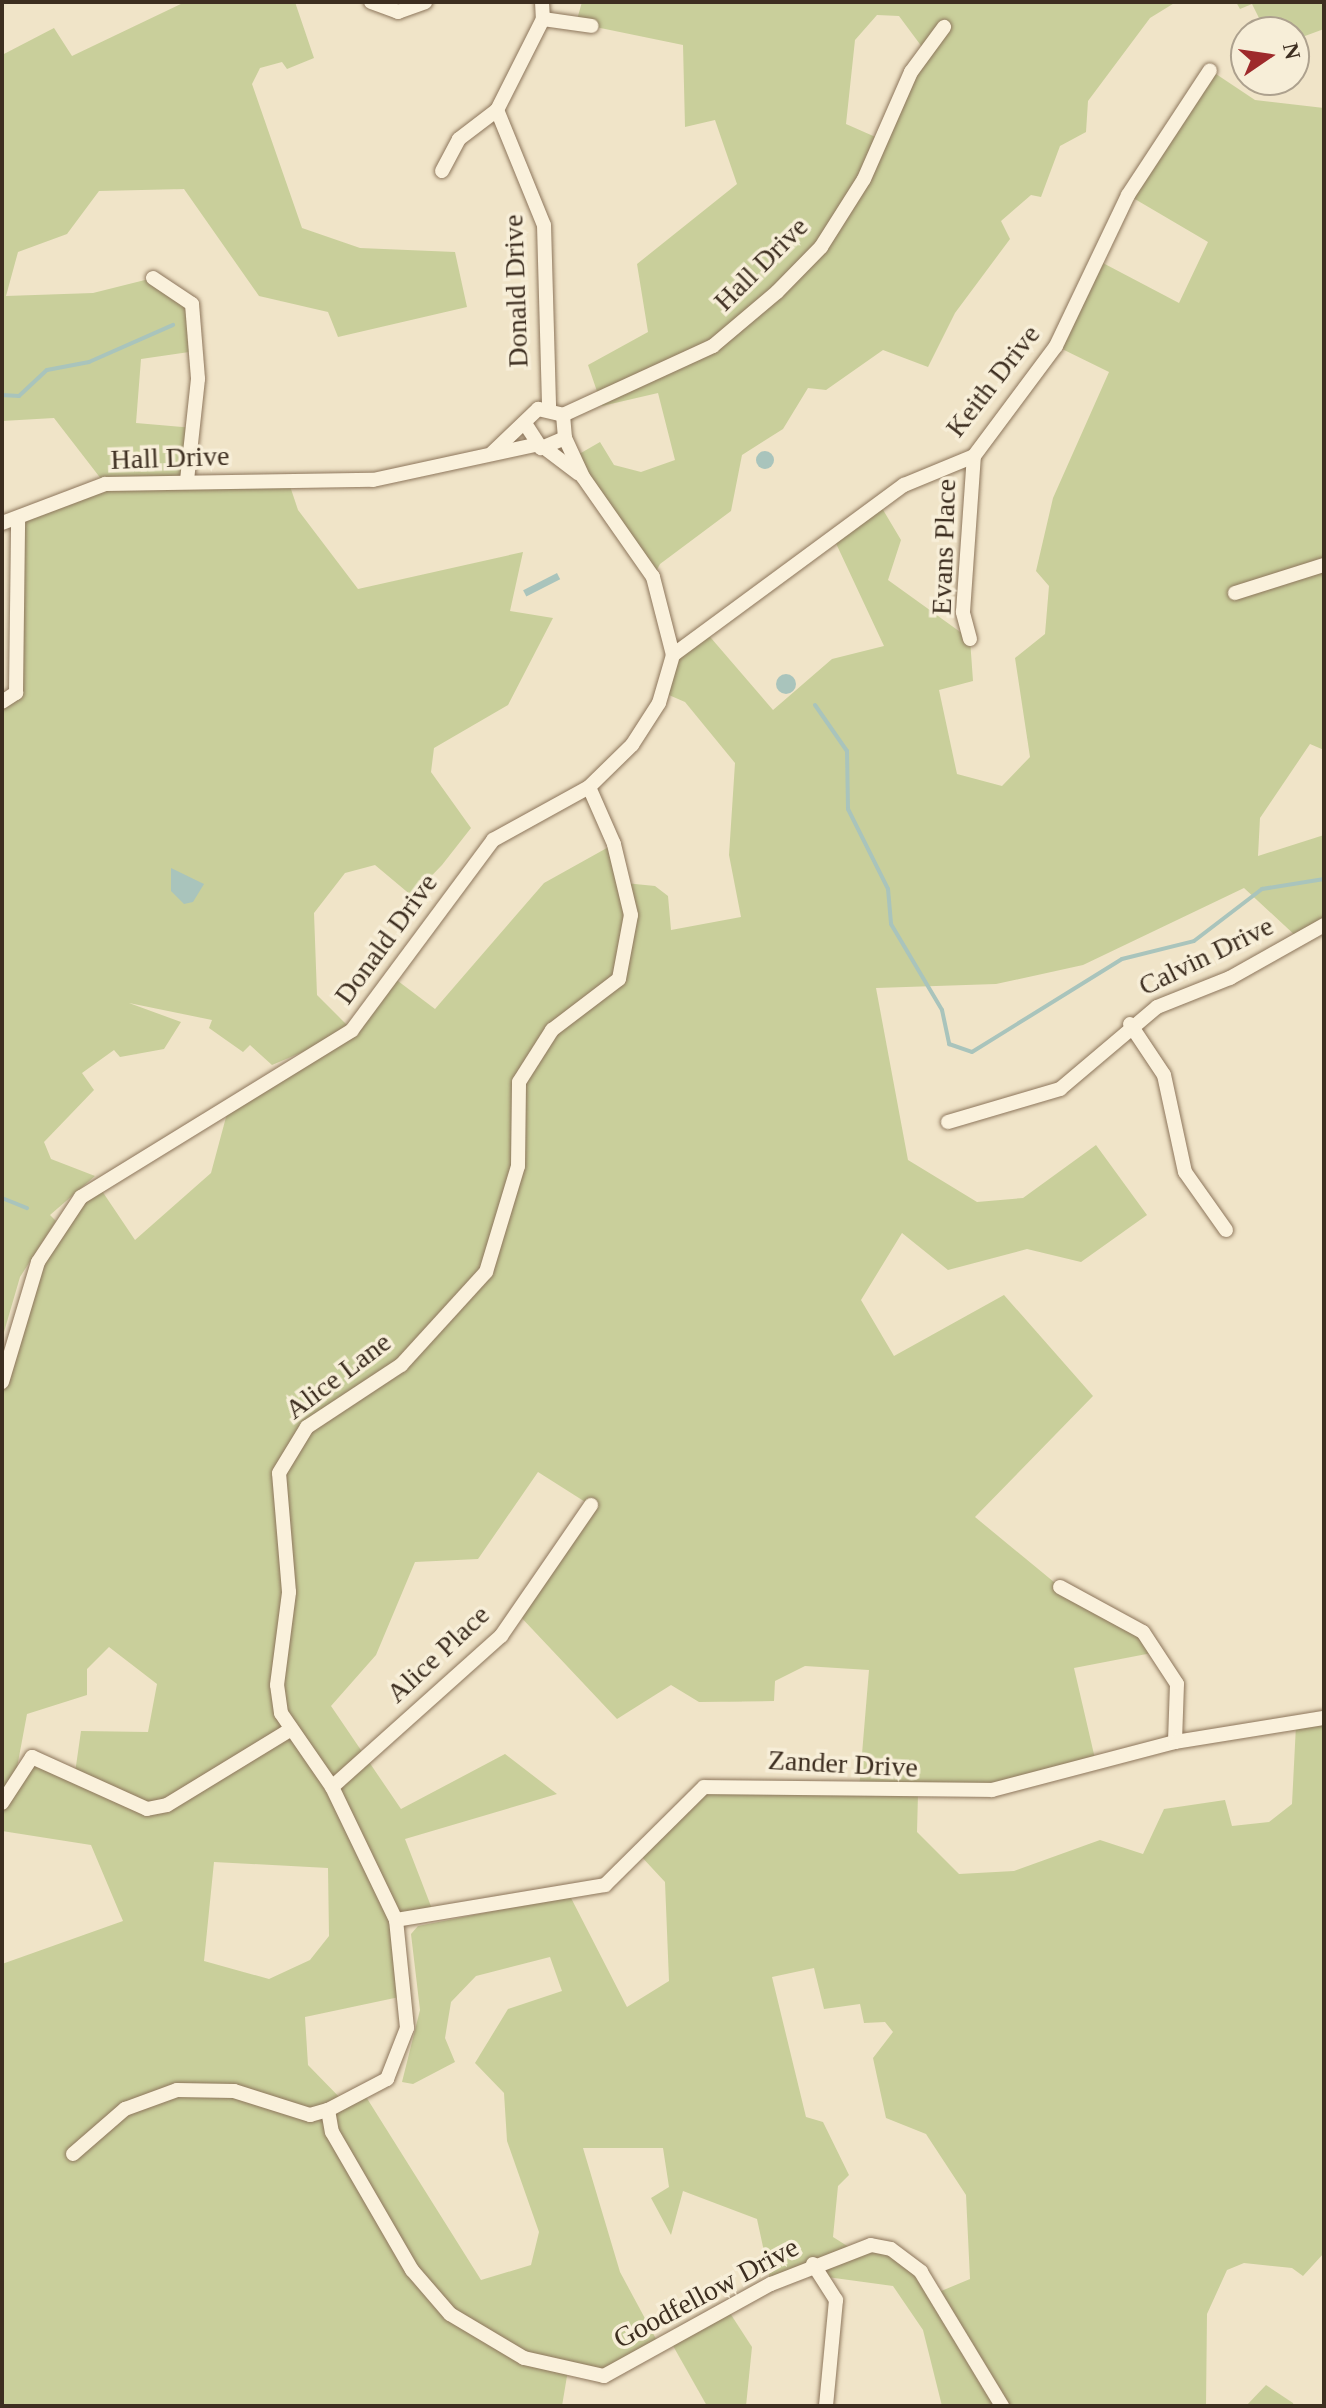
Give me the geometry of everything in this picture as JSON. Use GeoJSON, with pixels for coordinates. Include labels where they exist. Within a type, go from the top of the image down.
{"type":"FeatureCollection","features":[{"type":"Feature","properties":{"kind":"street"},"geometry":{"type":"LineString","coordinates":[[371,2],[398,12],[425,2]]}},
{"type":"Feature","properties":{"kind":"street"},"geometry":{"type":"LineString","coordinates":[[442,171],[459,139],[497,110],[543,19],[542,2]]}},
{"type":"Feature","properties":{"kind":"street"},"geometry":{"type":"LineString","coordinates":[[543,19],[592,26]]}},
{"type":"Feature","properties":{"kind":"street","name":"Hall Drive"},"geometry":{"type":"LineString","coordinates":[[563,415],[713,346],[785,284],[821,247],[864,179],[911,72],[944,27]]}},
{"type":"Feature","properties":{"kind":"street","name":"Keith Drive"},"geometry":{"type":"LineString","coordinates":[[673,655],[904,485],[974,456],[1056,346],[1128,195],[1210,70]]}},
{"type":"Feature","properties":{"kind":"street","name":"Donald Drive"},"geometry":{"type":"LineString","coordinates":[[497,110],[544,225],[549,407]]}},
{"type":"Feature","properties":{"kind":"street"},"geometry":{"type":"LineString","coordinates":[[153,278],[192,304],[198,379],[187,481]]}},
{"type":"Feature","properties":{"kind":"street"},"geometry":{"type":"LineString","coordinates":[[549,407],[563,415],[565,438],[583,477],[653,577],[673,655]]}},
{"type":"Feature","properties":{"kind":"street","name":"Hall Drive"},"geometry":{"type":"LineString","coordinates":[[488,455],[549,407]]}},
{"type":"Feature","properties":{"kind":"street"},"geometry":{"type":"LineString","coordinates":[[526,425],[541,447],[583,477]]}},
{"type":"Feature","properties":{"kind":"street","name":"Hall Drive"},"geometry":{"type":"LineString","coordinates":[[2,523],[105,484],[373,480],[541,447],[565,438]]}},
{"type":"Feature","properties":{"kind":"street","name":"Evans Place"},"geometry":{"type":"LineString","coordinates":[[970,639],[963,612],[974,456]]}},
{"type":"Feature","properties":{"kind":"street"},"geometry":{"type":"LineString","coordinates":[[2,702],[16,693],[18,519]]}},
{"type":"Feature","properties":{"kind":"street"},"geometry":{"type":"LineString","coordinates":[[1235,593],[1324,565]]}},
{"type":"Feature","properties":{"kind":"street","name":"Donald Drive"},"geometry":{"type":"LineString","coordinates":[[2,1382],[38,1262],[81,1197],[352,1030],[493,840],[589,787],[632,745],[659,703],[673,655]]}},
{"type":"Feature","properties":{"kind":"street","name":"Alice Lane"},"geometry":{"type":"LineString","coordinates":[[328,2110],[387,2079],[407,2028],[396,1920],[332,1787],[288,1731],[277,1685],[289,1592],[278,1498],[287,1455],[322,1414],[401,1365],[486,1272],[518,1166],[519,1082],[552,1030],[619,979],[631,915],[614,844],[589,787]]}},
{"type":"Feature","properties":{"kind":"street","name":"Calvin Drive"},"geometry":{"type":"LineString","coordinates":[[948,1122],[1060,1089],[1130,1024],[1324,925]]}},
{"type":"Feature","properties":{"kind":"street"},"geometry":{"type":"LineString","coordinates":[[1130,1024],[1164,1075],[1185,1172],[1226,1230]]}},
{"type":"Feature","properties":{"kind":"street","name":"Alice Place"},"geometry":{"type":"LineString","coordinates":[[332,1787],[501,1636],[591,1505]]}},
{"type":"Feature","properties":{"kind":"street"},"geometry":{"type":"LineString","coordinates":[[1060,1587],[1143,1632],[1177,1684],[1175,1742]]}},
{"type":"Feature","properties":{"kind":"street","name":"Zander Drive"},"geometry":{"type":"LineString","coordinates":[[396,1920],[605,1885],[704,1787],[944,1795],[992,1790],[1175,1742],[1324,1718]]}},
{"type":"Feature","properties":{"kind":"street"},"geometry":{"type":"LineString","coordinates":[[2,1803],[32,1757],[147,1809],[167,1805],[288,1731]]}},
{"type":"Feature","properties":{"kind":"street"},"geometry":{"type":"LineString","coordinates":[[73,2154],[125,2109],[177,2090],[234,2091],[310,2115],[328,2110]]}},
{"type":"Feature","properties":{"kind":"street","name":"Goodfellow Drive"},"geometry":{"type":"LineString","coordinates":[[328,2110],[332,2132],[412,2270],[450,2314],[524,2358],[604,2376],[813,2264],[871,2245],[906,2258],[1002,2406]]}},
{"type":"Feature","properties":{"kind":"street"},"geometry":{"type":"LineString","coordinates":[[813,2264],[836,2300],[826,2406]]}},
{"type":"Feature","properties":{"kind":"green space"},"geometry":{"type":"Polygon","coordinates":[[[185,2],[295,2],[314,58],[287,69],[282,62],[260,68],[252,84],[302,228],[360,248],[455,252],[467,307],[338,337],[328,312],[259,296],[184,189],[99,191],[67,234],[18,252],[6,296],[93,293],[153,278],[192,304],[196,351],[141,359],[136,423],[194,428],[187,480],[289,483],[298,510],[358,589],[523,552],[510,611],[553,618],[508,705],[434,748],[431,772],[471,828],[412,896],[375,865],[345,873],[314,913],[317,995],[352,1030],[390,975],[435,1009],[544,883],[614,844],[625,883],[655,886],[668,896],[671,930],[741,917],[729,855],[735,763],[685,702],[662,692],[673,655],[705,631],[773,710],[832,659],[884,646],[833,537],[879,503],[901,540],[888,580],[970,639],[973,681],[939,690],[957,774],[1002,786],[1030,757],[1015,658],[1045,634],[1049,586],[1036,571],[1053,498],[1109,372],[1056,346],[1101,262],[1179,303],[1208,242],[1128,195],[1210,70],[1230,83],[1230,96],[1249,96],[1255,100],[1324,108],[1324,750],[1310,744],[1260,818],[1258,856],[1324,835],[1324,925],[1299,939],[1244,888],[1083,965],[996,984],[876,988],[908,1160],[977,1202],[1023,1198],[1096,1145],[1147,1215],[1081,1262],[1027,1249],[948,1270],[902,1233],[861,1300],[894,1356],[1004,1295],[1093,1396],[975,1517],[1060,1587],[1143,1632],[1157,1652],[1074,1668],[1096,1763],[992,1790],[918,1794],[917,1832],[959,1874],[1014,1871],[1100,1840],[1143,1854],[1164,1809],[1225,1800],[1232,1826],[1269,1822],[1292,1804],[1296,1725],[1324,1718],[1324,2253],[1303,2276],[1292,2268],[1244,2263],[1227,2270],[1207,2314],[1206,2406],[942,2406],[923,2330],[893,2286],[827,2277],[813,2264],[771,2284],[757,2219],[683,2191],[671,2235],[651,2198],[669,2187],[663,2148],[583,2148],[620,2272],[662,2350],[604,2376],[568,2370],[562,2406],[2,2406],[2,1964],[123,1921],[91,1845],[2,1831],[2,1382],[38,1262],[98,1185],[135,1240],[211,1173],[229,1106],[345,1034],[272,1065],[250,1045],[243,1052],[209,1028],[212,1020],[129,1003],[181,1022],[164,1049],[120,1057],[114,1050],[82,1073],[94,1090],[44,1142],[51,1159],[95,1176],[50,1215],[56,1221],[20,1277],[2,1339],[2,691],[15,693],[18,519],[105,484],[54,418],[2,421],[2,55],[54,28],[72,56],[185,2]],[[538,1472],[478,1559],[415,1562],[376,1655],[331,1706],[401,1809],[505,1754],[557,1794],[405,1839],[434,1914],[396,1921],[404,1996],[305,2017],[308,2065],[344,2102],[363,2092],[481,2280],[531,2265],[539,2232],[507,2141],[504,2093],[475,2063],[508,2009],[562,1991],[550,1957],[476,1976],[451,2002],[445,2038],[455,2062],[413,2084],[402,2082],[420,2010],[411,1934],[418,1926],[570,1896],[627,2007],[669,1981],[665,1882],[639,1854],[704,1787],[859,1790],[869,1670],[805,1666],[775,1681],[774,1701],[699,1702],[671,1685],[617,1719],[517,1613],[590,1505],[538,1472]],[[109,1647],[87,1669],[87,1695],[27,1714],[16,1773],[32,1757],[75,1773],[81,1731],[148,1732],[157,1684],[109,1647]],[[214,1862],[204,1961],[269,1979],[310,1960],[329,1936],[328,1868],[214,1862]],[[814,1968],[772,1977],[806,2117],[823,2122],[849,2175],[838,2186],[833,2237],[852,2249],[891,2249],[934,2294],[970,2279],[966,2195],[926,2134],[886,2118],[873,2058],[893,2032],[885,2022],[864,2023],[860,2004],[824,2009],[814,1968]]]}},
{"type":"Feature","properties":{"kind":"green space"},"geometry":{"type":"Polygon","coordinates":[[[582,2],[1176,2],[1150,18],[1088,101],[1086,132],[1060,146],[1041,197],[1031,195],[1001,221],[1010,239],[955,313],[928,367],[883,350],[826,390],[808,388],[783,429],[742,455],[731,511],[660,564],[653,577],[574,457],[600,442],[614,465],[641,472],[675,460],[658,393],[602,406],[588,365],[648,332],[637,264],[737,184],[715,120],[685,127],[683,45],[576,23],[582,2]],[[877,15],[855,40],[846,124],[880,139],[925,51],[899,16],[877,15]]]}},
{"type":"Feature","properties":{"kind":"green space"},"geometry":{"type":"Polygon","coordinates":[[[1236,2],[1324,2],[1324,29],[1310,34],[1310,16],[1258,16],[1252,4],[1240,9],[1236,2]]]}},
{"type":"Feature","properties":{"kind":"green space"},"geometry":{"type":"Polygon","coordinates":[[[728,2310],[752,2347],[746,2406],[707,2406],[672,2344],[728,2310]]]}},
{"type":"Feature","properties":{"kind":"green space"},"geometry":{"type":"Polygon","coordinates":[[[1266,2385],[1293,2403],[1294,2406],[1246,2406],[1266,2385]]]}},
{"type":"Feature","properties":{"kind":"water"},"geometry":{"type":"Polygon","coordinates":[[[765,451],[774,460],[765,469],[756,460],[765,451]]]}},
{"type":"Feature","properties":{"kind":"water"},"geometry":{"type":"Polygon","coordinates":[[[557,573],[560,579],[526,596],[523,590],[557,573]]]}},
{"type":"Feature","properties":{"kind":"water"},"geometry":{"type":"Polygon","coordinates":[[[786,674],[793,677],[796,684],[793,691],[786,694],[779,691],[776,684],[779,677],[786,674]]]}},
{"type":"Feature","properties":{"kind":"water"},"geometry":{"type":"Polygon","coordinates":[[[171,868],[204,884],[193,902],[184,904],[171,891],[171,868]]]}},
{"type":"Feature","properties":{"kind":"waterway"},"geometry":{"type":"LineString","coordinates":[[2,395],[19,396],[47,370],[89,362],[173,325]]}},
{"type":"Feature","properties":{"kind":"waterway"},"geometry":{"type":"LineString","coordinates":[[815,705],[847,751],[848,809],[888,889],[891,924],[942,1010],[949,1044],[972,1052],[1122,959],[1194,941],[1262,889],[1324,879]]}},
{"type":"Feature","properties":{"kind":"waterway"},"geometry":{"type":"LineString","coordinates":[[2,1198],[27,1208]]}}]}
